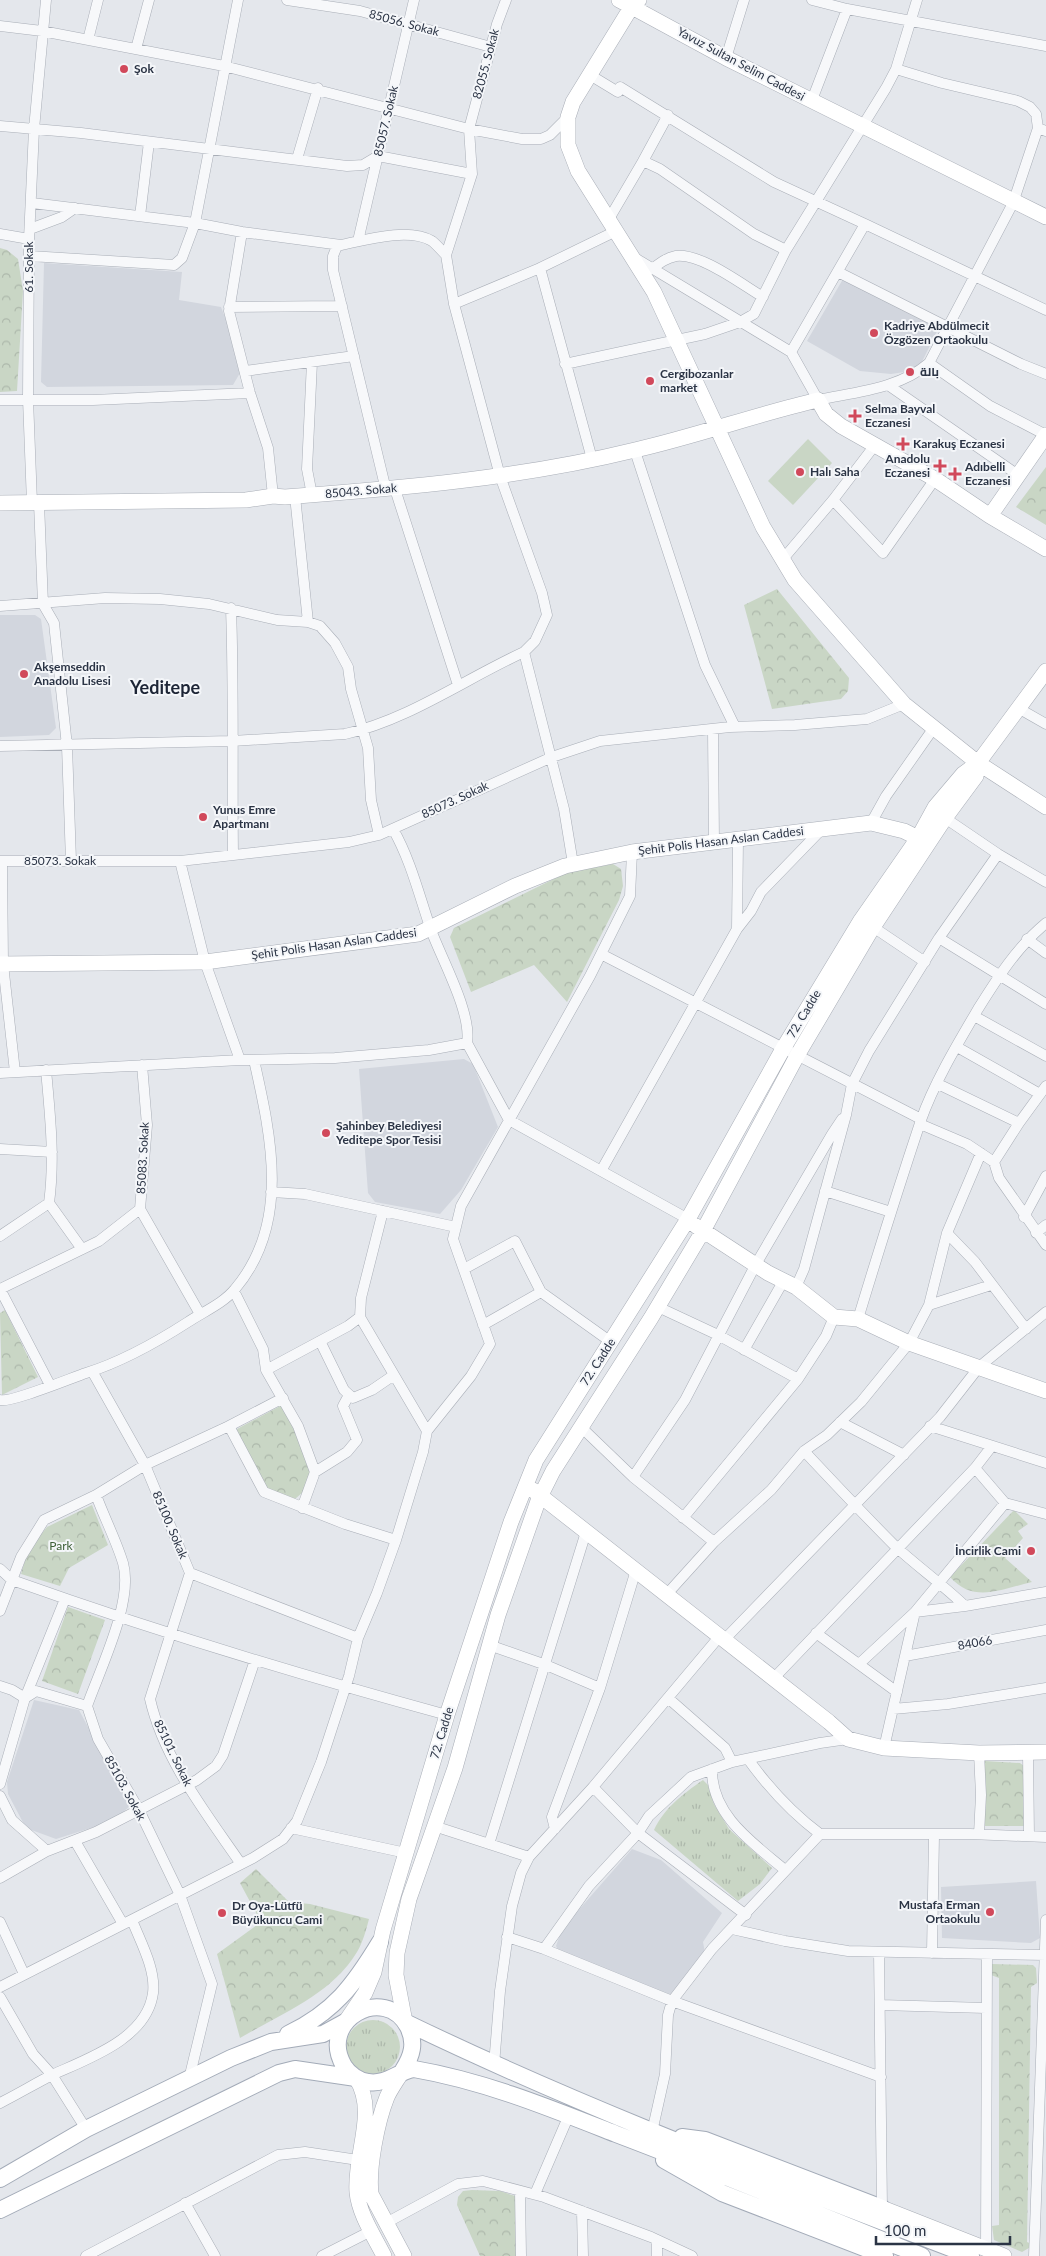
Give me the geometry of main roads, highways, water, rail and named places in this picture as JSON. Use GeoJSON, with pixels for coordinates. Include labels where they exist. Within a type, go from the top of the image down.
{"type":"FeatureCollection","features":[{"type":"Feature","properties":{"kind":"main road","name":"Yavuz Sultan Selim Caddesi"},"geometry":{"type":"LineString","coordinates":[[630,1],[726,58],[1046,218]]}},
{"type":"Feature","properties":{"kind":"main road"},"geometry":{"type":"LineString","coordinates":[[630,1],[573,102],[568,117],[566,133],[571,154],[578,171],[654,292],[763,527],[795,580],[904,704],[978,763],[1046,808]]}},
{"type":"Feature","properties":{"kind":"main road","name":"85043. Sokak"},"geometry":{"type":"LineString","coordinates":[[0,504],[246,500],[273,496],[390,489],[500,476],[635,451],[818,400],[826,414],[841,426],[935,479],[990,516]]}},
{"type":"Feature","properties":{"kind":"main road"},"geometry":{"type":"LineString","coordinates":[[1046,435],[990,516],[1046,549]]}},
{"type":"Feature","properties":{"kind":"main road"},"geometry":{"type":"LineString","coordinates":[[404,2256],[371,2194],[370,2183],[376,2140],[387,2098],[410,2059],[412,2046],[411,2034],[405,2022],[396,1976],[397,1953],[409,1899],[455,1768],[498,1615],[541,1496],[553,1471],[658,1307],[703,1231],[798,1054],[872,927],[945,818],[976,776],[978,763],[1046,671]]}},
{"type":"Feature","properties":{"kind":"main road","name":"72. Cadde"},"geometry":{"type":"LineString","coordinates":[[345,2022],[369,1984],[447,1715],[526,1484],[536,1460],[688,1219],[784,1047],[861,920],[918,838],[936,807],[963,774],[978,763]]}},
{"type":"Feature","properties":{"kind":"main road","name":"Şehit Polis Hasan Aslan Caddesi"},"geometry":{"type":"LineString","coordinates":[[2,964],[205,962],[418,934],[515,886],[573,864],[632,852],[871,823],[904,831],[918,838]]}},
{"type":"Feature","properties":{"kind":"main road"},"geometry":{"type":"LineString","coordinates":[[688,1219],[703,1231],[790,1284],[834,1317],[858,1319],[909,1343],[1046,1391]]}},
{"type":"Feature","properties":{"kind":"main road"},"geometry":{"type":"LineString","coordinates":[[526,1484],[848,1739],[884,1748],[980,1753],[1046,1752]]}},
{"type":"Feature","properties":{"kind":"main road"},"geometry":{"type":"LineString","coordinates":[[0,2179],[86,2129],[310,2023],[332,2007],[351,1987],[380,1942]]}},
{"type":"Feature","properties":{"kind":"main road"},"geometry":{"type":"LineString","coordinates":[[271,2042],[323,2034],[345,2022],[358,2011],[375,2007],[386,2009],[405,2022],[494,2065],[652,2132],[971,2256]]}},
{"type":"Feature","properties":{"kind":"main road"},"geometry":{"type":"LineString","coordinates":[[345,2022],[339,2033],[337,2046],[340,2058],[346,2070],[361,2085],[367,2107],[358,2160],[357,2192],[361,2209],[384,2256]]}},
{"type":"Feature","properties":{"kind":"main road"},"geometry":{"type":"LineString","coordinates":[[0,2210],[279,2073],[294,2069],[356,2078],[368,2082],[381,2082],[393,2078],[403,2070],[414,2068],[438,2073],[569,2116],[922,2256]]}},
{"type":"Feature","properties":{"kind":"main road"},"geometry":{"type":"LineString","coordinates":[[652,2132],[706,2140],[1004,2256]]}},
{"type":"Feature","properties":{"kind":"main road"},"geometry":{"type":"LineString","coordinates":[[619,2135],[722,2193],[886,2256]]}},
{"type":"Feature","properties":{"kind":"place","name":"Şok"},"geometry":{"type":"Point","coordinates":[124,69]}},
{"type":"Feature","properties":{"kind":"place","name":"Kadriye Abdülmecit Özgözen Ortaokulu"},"geometry":{"type":"Point","coordinates":[874,333]}},
{"type":"Feature","properties":{"kind":"place","name":"بالة"},"geometry":{"type":"Point","coordinates":[910,372]}},
{"type":"Feature","properties":{"kind":"place","name":"Cergibozanlar market"},"geometry":{"type":"Point","coordinates":[650,381]}},
{"type":"Feature","properties":{"kind":"place","name":"Selma Bayval Eczanesi"},"geometry":{"type":"Point","coordinates":[855,416]}},
{"type":"Feature","properties":{"kind":"place","name":"Karakuş Eczanesi"},"geometry":{"type":"Point","coordinates":[903,444]}},
{"type":"Feature","properties":{"kind":"place","name":"Anadolu Eczanesi"},"geometry":{"type":"Point","coordinates":[940,466]}},
{"type":"Feature","properties":{"kind":"place","name":"Halı Saha"},"geometry":{"type":"Point","coordinates":[800,472]}},
{"type":"Feature","properties":{"kind":"place","name":"Adıbelli Eczanesi"},"geometry":{"type":"Point","coordinates":[955,474]}},
{"type":"Feature","properties":{"kind":"place","name":"Akşemseddin Anadolu Lisesi"},"geometry":{"type":"Point","coordinates":[24,674]}},
{"type":"Feature","properties":{"kind":"place","name":"Yunus Emre Apartmanı"},"geometry":{"type":"Point","coordinates":[203,817]}},
{"type":"Feature","properties":{"kind":"place","name":"Şahinbey Belediyesi Yeditepe Spor Tesisi"},"geometry":{"type":"Point","coordinates":[326,1133]}},
{"type":"Feature","properties":{"kind":"place","name":"İncirlik Cami"},"geometry":{"type":"Point","coordinates":[1031,1551]}},
{"type":"Feature","properties":{"kind":"place","name":"Mustafa Erman Ortaokulu"},"geometry":{"type":"Point","coordinates":[990,1912]}},
{"type":"Feature","properties":{"kind":"place","name":"Dr Oya-Lütfü Büyükuncu Cami"},"geometry":{"type":"Point","coordinates":[222,1913]}},
{"type":"Feature","properties":{"kind":"district","name":"Yeditepe"},"geometry":{"type":"Point","coordinates":[165,688]}},
{"type":"Feature","properties":{"kind":"park label","name":"Park"},"geometry":{"type":"Point","coordinates":[61,1546]}}]}
